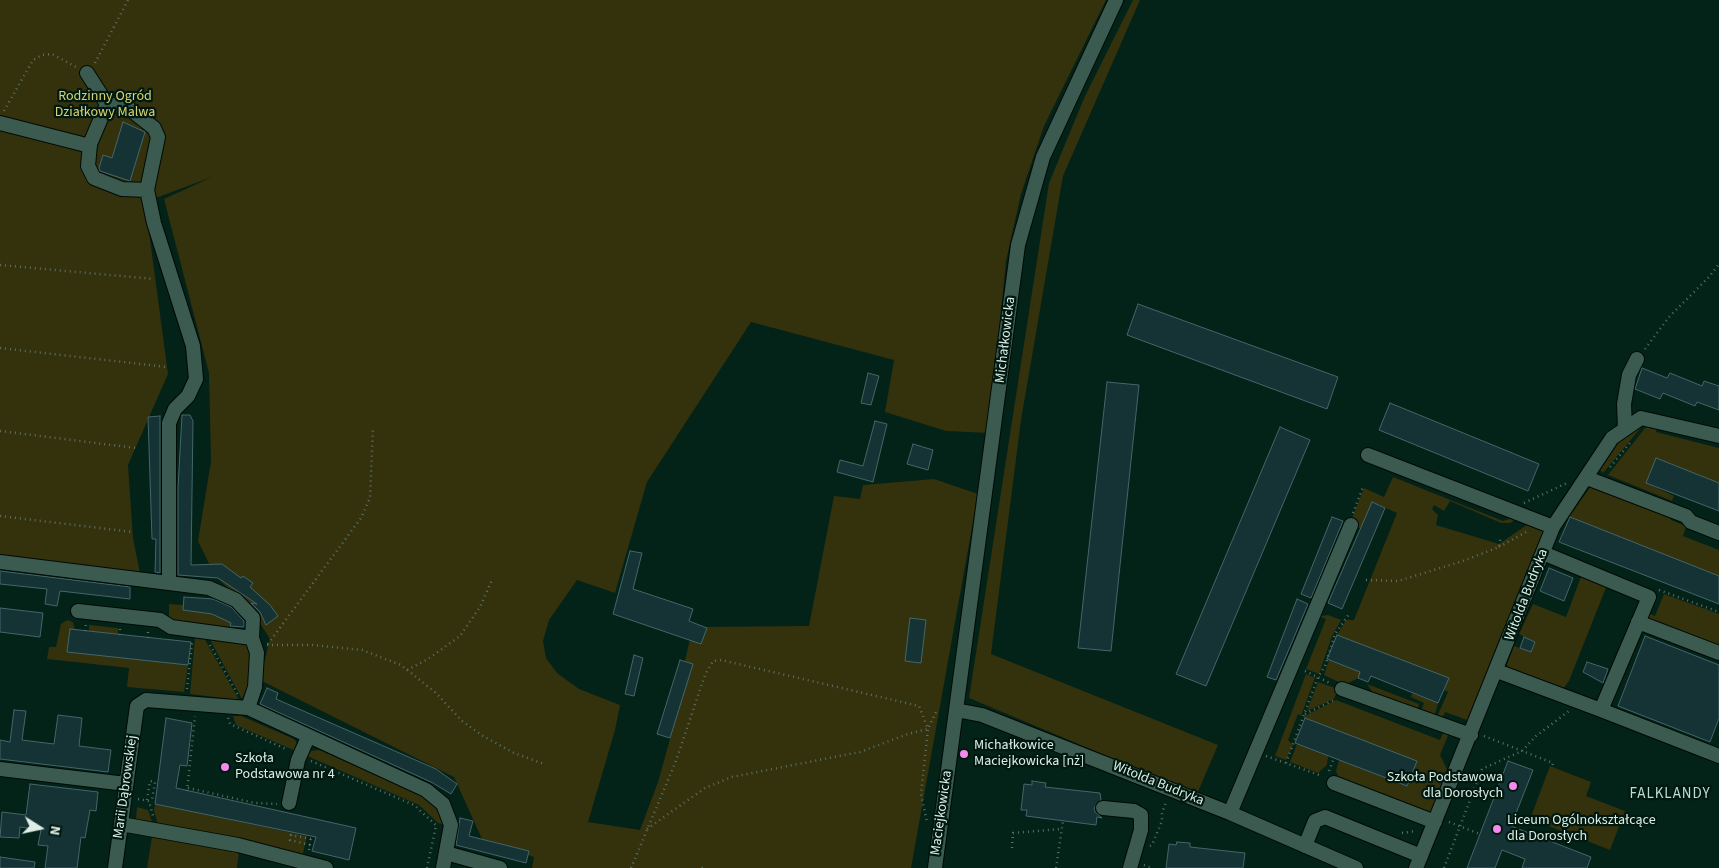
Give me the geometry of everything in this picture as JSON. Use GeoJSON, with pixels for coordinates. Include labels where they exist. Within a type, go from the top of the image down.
{"type":"FeatureCollection","features":[{"type":"Feature","properties":{"kind":"street","name":"Michałkowicka"},"geometry":{"type":"LineString","coordinates":[[957,704],[1018,245],[1043,157],[1116,0]]}},
{"type":"Feature","properties":{"kind":"street"},"geometry":{"type":"LineString","coordinates":[[87,73],[107,104],[127,107],[154,128],[158,137],[147,190],[154,223],[193,346],[196,379],[188,396],[175,409],[170,423],[168,582]]}},
{"type":"Feature","properties":{"kind":"street"},"geometry":{"type":"LineString","coordinates":[[107,104],[90,146],[88,166],[94,178],[122,189],[147,190]]}},
{"type":"Feature","properties":{"kind":"street"},"geometry":{"type":"LineString","coordinates":[[1,118],[90,146]]}},
{"type":"Feature","properties":{"kind":"street"},"geometry":{"type":"LineString","coordinates":[[1629,435],[1624,401],[1629,375],[1637,359]]}},
{"type":"Feature","properties":{"kind":"street","name":"Witolda Budryka"},"geometry":{"type":"LineString","coordinates":[[1419,862],[1440,821],[1474,735],[1543,553],[1548,525],[1592,477],[1612,438],[1629,435],[1641,418],[1719,436]]}},
{"type":"Feature","properties":{"kind":"street"},"geometry":{"type":"LineString","coordinates":[[1368,455],[1548,525]]}},
{"type":"Feature","properties":{"kind":"street"},"geometry":{"type":"LineString","coordinates":[[1592,477],[1686,516],[1691,522],[1719,533]]}},
{"type":"Feature","properties":{"kind":"street"},"geometry":{"type":"LineString","coordinates":[[1230,813],[1351,525]]}},
{"type":"Feature","properties":{"kind":"street"},"geometry":{"type":"LineString","coordinates":[[1543,553],[1649,597],[1601,710]]}},
{"type":"Feature","properties":{"kind":"street"},"geometry":{"type":"LineString","coordinates":[[0,562],[209,588],[236,600],[253,618],[252,638],[257,653],[255,687],[246,708]]}},
{"type":"Feature","properties":{"kind":"street"},"geometry":{"type":"LineString","coordinates":[[80,616],[160,620],[171,627],[252,638]]}},
{"type":"Feature","properties":{"kind":"street"},"geometry":{"type":"LineString","coordinates":[[1638,622],[1719,653]]}},
{"type":"Feature","properties":{"kind":"street"},"geometry":{"type":"LineString","coordinates":[[1497,671],[1719,756]]}},
{"type":"Feature","properties":{"kind":"street"},"geometry":{"type":"LineString","coordinates":[[1342,689],[1474,735]]}},
{"type":"Feature","properties":{"kind":"street","name":"Marii Dąbrowskiej"},"geometry":{"type":"LineString","coordinates":[[115,868],[137,706],[146,700],[222,706]]}},
{"type":"Feature","properties":{"kind":"street","name":"Witolda Budryka"},"geometry":{"type":"LineString","coordinates":[[957,704],[1230,813],[1356,868]]}},
{"type":"Feature","properties":{"kind":"street","name":"Maciejkowicka"},"geometry":{"type":"LineString","coordinates":[[935,868],[957,704]]}},
{"type":"Feature","properties":{"kind":"street"},"geometry":{"type":"LineString","coordinates":[[222,706],[246,708],[435,796],[449,815],[451,830],[443,868]]}},
{"type":"Feature","properties":{"kind":"street"},"geometry":{"type":"LineString","coordinates":[[289,803],[300,755],[308,737]]}},
{"type":"Feature","properties":{"kind":"street"},"geometry":{"type":"LineString","coordinates":[[0,769],[126,784]]}},
{"type":"Feature","properties":{"kind":"street"},"geometry":{"type":"LineString","coordinates":[[1334,783],[1440,821]]}},
{"type":"Feature","properties":{"kind":"street"},"geometry":{"type":"LineString","coordinates":[[1103,808],[1134,811],[1141,815],[1141,830],[1130,868]]}},
{"type":"Feature","properties":{"kind":"street"},"geometry":{"type":"LineString","coordinates":[[1305,846],[1315,821],[1325,818],[1419,862]]}},
{"type":"Feature","properties":{"kind":"street"},"geometry":{"type":"LineString","coordinates":[[121,824],[238,845],[326,868]]}},
{"type":"Feature","properties":{"kind":"street"},"geometry":{"type":"LineString","coordinates":[[446,853],[500,868]]}},
{"type":"Feature","properties":{"kind":"path"},"geometry":{"type":"LineString","coordinates":[[1,118],[33,60],[42,55],[52,54],[87,73],[92,70],[128,0]]}},
{"type":"Feature","properties":{"kind":"path"},"geometry":{"type":"LineString","coordinates":[[1637,359],[1669,317],[1709,277],[1719,264]]}},
{"type":"Feature","properties":{"kind":"path"},"geometry":{"type":"LineString","coordinates":[[0,265],[154,279]]}},
{"type":"Feature","properties":{"kind":"path"},"geometry":{"type":"LineString","coordinates":[[0,348],[167,367]]}},
{"type":"Feature","properties":{"kind":"path"},"geometry":{"type":"LineString","coordinates":[[373,427],[370,498],[361,518],[267,645],[312,644],[362,650],[401,665],[436,693],[462,721],[483,736],[514,754],[544,764]]}},
{"type":"Feature","properties":{"kind":"path"},"geometry":{"type":"LineString","coordinates":[[0,431],[136,448]]}},
{"type":"Feature","properties":{"kind":"path"},"geometry":{"type":"LineString","coordinates":[[1510,509],[1592,477],[1629,435]]}},
{"type":"Feature","properties":{"kind":"path"},"geometry":{"type":"LineString","coordinates":[[1351,525],[1348,524],[1363,487]]}},
{"type":"Feature","properties":{"kind":"path"},"geometry":{"type":"LineString","coordinates":[[0,516],[133,532]]}},
{"type":"Feature","properties":{"kind":"path"},"geometry":{"type":"LineString","coordinates":[[1366,580],[1398,581],[1499,547],[1548,525]]}},
{"type":"Feature","properties":{"kind":"path"},"geometry":{"type":"LineString","coordinates":[[1499,547],[1502,536]]}},
{"type":"Feature","properties":{"kind":"path"},"geometry":{"type":"LineString","coordinates":[[407,670],[428,659],[460,636],[480,608],[492,580]]}},
{"type":"Feature","properties":{"kind":"path"},"geometry":{"type":"LineString","coordinates":[[1643,594],[1652,588],[1719,612]]}},
{"type":"Feature","properties":{"kind":"path"},"geometry":{"type":"LineString","coordinates":[[1286,763],[1318,677],[1325,666],[1334,634],[1349,614]]}},
{"type":"Feature","properties":{"kind":"path"},"geometry":{"type":"LineString","coordinates":[[80,616],[95,623]]}},
{"type":"Feature","properties":{"kind":"path"},"geometry":{"type":"LineString","coordinates":[[85,631],[86,624]]}},
{"type":"Feature","properties":{"kind":"path"},"geometry":{"type":"LineString","coordinates":[[112,625],[120,627],[120,635]]}},
{"type":"Feature","properties":{"kind":"path"},"geometry":{"type":"LineString","coordinates":[[148,638],[148,630],[156,630]]}},
{"type":"Feature","properties":{"kind":"path"},"geometry":{"type":"LineString","coordinates":[[186,693],[193,634]]}},
{"type":"Feature","properties":{"kind":"path"},"geometry":{"type":"LineString","coordinates":[[209,643],[246,708]]}},
{"type":"Feature","properties":{"kind":"path"},"geometry":{"type":"LineString","coordinates":[[631,868],[676,761],[704,675],[712,662],[730,662],[919,706],[928,730]]}},
{"type":"Feature","properties":{"kind":"path"},"geometry":{"type":"LineString","coordinates":[[1304,714],[1335,699],[1342,689],[1305,671]]}},
{"type":"Feature","properties":{"kind":"path"},"geometry":{"type":"LineString","coordinates":[[1444,868],[1482,770],[1522,751],[1536,736],[1574,707],[1585,704]]}},
{"type":"Feature","properties":{"kind":"path"},"geometry":{"type":"LineString","coordinates":[[222,706],[230,724],[300,755],[319,766],[414,806],[436,826],[451,830]]}},
{"type":"Feature","properties":{"kind":"path"},"geometry":{"type":"LineString","coordinates":[[927,827],[921,794],[928,730],[937,710]]}},
{"type":"Feature","properties":{"kind":"path"},"geometry":{"type":"LineString","coordinates":[[196,712],[187,789],[256,803],[289,803]]}},
{"type":"Feature","properties":{"kind":"path"},"geometry":{"type":"LineString","coordinates":[[646,830],[705,788],[732,777],[860,752],[908,734],[928,730]]}},
{"type":"Feature","properties":{"kind":"path"},"geometry":{"type":"LineString","coordinates":[[1474,735],[1553,763],[1552,766]]}},
{"type":"Feature","properties":{"kind":"path"},"geometry":{"type":"LineString","coordinates":[[1256,752],[1322,776],[1334,783]]}},
{"type":"Feature","properties":{"kind":"path"},"geometry":{"type":"LineString","coordinates":[[1331,766],[1334,758]]}},
{"type":"Feature","properties":{"kind":"path"},"geometry":{"type":"LineString","coordinates":[[151,800],[155,782],[150,781],[151,800],[156,829]]}},
{"type":"Feature","properties":{"kind":"path"},"geometry":{"type":"LineString","coordinates":[[134,799],[151,800]]}},
{"type":"Feature","properties":{"kind":"path"},"geometry":{"type":"LineString","coordinates":[[1147,848],[1152,845],[1162,822],[1162,813],[1166,802]]}},
{"type":"Feature","properties":{"kind":"path"},"geometry":{"type":"LineString","coordinates":[[1056,868],[1063,821]]}},
{"type":"Feature","properties":{"kind":"path"},"geometry":{"type":"LineString","coordinates":[[1440,821],[1480,834]]}},
{"type":"Feature","properties":{"kind":"path"},"geometry":{"type":"LineString","coordinates":[[427,868],[436,826]]}},
{"type":"Feature","properties":{"kind":"path"},"geometry":{"type":"LineString","coordinates":[[1012,848],[1013,833],[1062,829]]}},
{"type":"Feature","properties":{"kind":"path"},"geometry":{"type":"LineString","coordinates":[[1394,830],[1403,833],[1419,830]]}},
{"type":"Feature","properties":{"kind":"path"},"geometry":{"type":"LineString","coordinates":[[310,839],[291,835],[290,840],[310,844]]}},
{"type":"Feature","properties":{"kind":"path"},"geometry":{"type":"LineString","coordinates":[[1146,857],[1144,866],[1151,868]]}},
{"type":"Feature","properties":{"kind":"green space","name":"Rodzinny Ogród Działkowy Malwa"},"geometry":{"type":"Polygon","coordinates":[[[0,0],[1106,0],[1044,126],[1021,194],[1006,261],[989,433],[946,431],[885,412],[894,360],[751,322],[647,482],[615,593],[577,580],[549,620],[543,641],[546,658],[557,673],[579,689],[620,705],[615,730],[588,822],[640,830],[658,782],[670,739],[677,693],[693,627],[809,626],[834,496],[860,499],[863,485],[934,479],[978,494],[911,868],[532,868],[534,857],[528,855],[529,851],[482,839],[454,777],[260,680],[270,639],[250,608],[215,576],[198,541],[211,461],[209,373],[164,199],[212,177],[145,202],[168,374],[128,465],[133,538],[140,573],[0,556],[0,0]]]}},
{"type":"Feature","properties":{"kind":"green space"},"geometry":{"type":"Polygon","coordinates":[[[1133,0],[1140,0],[1063,176],[1021,420],[991,654],[1218,745],[1197,794],[969,698],[1049,183],[1085,96],[1133,0]]]}},
{"type":"Feature","properties":{"kind":"green space"},"geometry":{"type":"Polygon","coordinates":[[[1649,423],[1657,425],[1656,432],[1719,448],[1719,483],[1656,458],[1646,483],[1674,496],[1672,501],[1608,475],[1649,423]]]}},
{"type":"Feature","properties":{"kind":"green space"},"geometry":{"type":"Polygon","coordinates":[[[1644,424],[1603,473],[1600,470],[1600,463],[1618,438],[1644,424]]]}},
{"type":"Feature","properties":{"kind":"green space"},"geometry":{"type":"Polygon","coordinates":[[[1393,477],[1503,521],[1518,516],[1510,523],[1501,523],[1450,501],[1444,511],[1434,505],[1432,509],[1438,515],[1436,525],[1499,544],[1531,522],[1543,531],[1542,543],[1470,721],[1445,712],[1441,721],[1436,719],[1448,692],[1444,690],[1448,678],[1337,635],[1346,620],[1354,620],[1397,513],[1372,502],[1361,529],[1350,523],[1364,488],[1384,497],[1393,477]]]}},
{"type":"Feature","properties":{"kind":"green space"},"geometry":{"type":"Polygon","coordinates":[[[1591,486],[1669,512],[1671,520],[1686,526],[1683,536],[1719,550],[1719,576],[1569,517],[1591,486]]]}},
{"type":"Feature","properties":{"kind":"green space"},"geometry":{"type":"Polygon","coordinates":[[[1582,574],[1607,585],[1569,681],[1562,690],[1511,671],[1507,665],[1514,646],[1531,652],[1535,642],[1519,634],[1533,604],[1566,617],[1582,574]]]}},
{"type":"Feature","properties":{"kind":"green space"},"geometry":{"type":"Polygon","coordinates":[[[1664,594],[1719,614],[1719,648],[1647,618],[1646,612],[1655,616],[1664,594]]]}},
{"type":"Feature","properties":{"kind":"green space"},"geometry":{"type":"Polygon","coordinates":[[[169,604],[183,605],[183,610],[213,613],[231,622],[230,626],[240,633],[169,620],[169,604]]]}},
{"type":"Feature","properties":{"kind":"green space"},"geometry":{"type":"Polygon","coordinates":[[[1328,615],[1341,620],[1332,636],[1319,674],[1306,669],[1326,619],[1318,616],[1328,615]]]}},
{"type":"Feature","properties":{"kind":"green space"},"geometry":{"type":"Polygon","coordinates":[[[67,620],[73,622],[75,630],[70,630],[67,652],[188,665],[184,692],[127,687],[129,668],[47,659],[49,647],[56,647],[61,624],[67,620]]]}},
{"type":"Feature","properties":{"kind":"green space"},"geometry":{"type":"Polygon","coordinates":[[[89,625],[118,628],[118,634],[89,631],[89,625]]]}},
{"type":"Feature","properties":{"kind":"green space"},"geometry":{"type":"Polygon","coordinates":[[[207,634],[239,640],[252,646],[251,678],[242,699],[207,634]]]}},
{"type":"Feature","properties":{"kind":"green space"},"geometry":{"type":"Polygon","coordinates":[[[195,637],[204,638],[239,700],[190,694],[195,637]]]}},
{"type":"Feature","properties":{"kind":"green space"},"geometry":{"type":"Polygon","coordinates":[[[1329,660],[1360,672],[1358,678],[1345,685],[1324,675],[1329,660]]]}},
{"type":"Feature","properties":{"kind":"green space"},"geometry":{"type":"Polygon","coordinates":[[[1306,674],[1315,678],[1301,716],[1298,714],[1288,740],[1293,745],[1286,760],[1275,756],[1306,674]]]}},
{"type":"Feature","properties":{"kind":"green space"},"geometry":{"type":"Polygon","coordinates":[[[1318,682],[1338,689],[1334,699],[1307,711],[1318,682]]]}},
{"type":"Feature","properties":{"kind":"green space"},"geometry":{"type":"Polygon","coordinates":[[[1367,684],[1419,704],[1417,712],[1376,697],[1367,684]]]}},
{"type":"Feature","properties":{"kind":"green space"},"geometry":{"type":"Polygon","coordinates":[[[1412,693],[1438,703],[1434,718],[1420,714],[1424,703],[1411,697],[1412,693]]]}},
{"type":"Feature","properties":{"kind":"green space"},"geometry":{"type":"Polygon","coordinates":[[[1336,700],[1440,740],[1444,731],[1449,733],[1440,755],[1450,775],[1433,814],[1339,779],[1336,771],[1339,760],[1406,786],[1417,762],[1303,717],[1336,700]]]}},
{"type":"Feature","properties":{"kind":"green space"},"geometry":{"type":"Polygon","coordinates":[[[233,716],[241,716],[292,738],[296,741],[298,752],[236,725],[233,716]]]}},
{"type":"Feature","properties":{"kind":"green space"},"geometry":{"type":"Polygon","coordinates":[[[1297,744],[1328,756],[1327,765],[1318,773],[1290,762],[1297,744]]]}},
{"type":"Feature","properties":{"kind":"green space"},"geometry":{"type":"Polygon","coordinates":[[[319,750],[427,796],[437,805],[445,825],[438,823],[419,805],[305,755],[311,751],[319,750]]]}},
{"type":"Feature","properties":{"kind":"green space"},"geometry":{"type":"Polygon","coordinates":[[[1550,766],[1591,782],[1586,796],[1625,811],[1610,850],[1530,819],[1550,766]]]}},
{"type":"Feature","properties":{"kind":"green space"},"geometry":{"type":"Polygon","coordinates":[[[155,804],[307,836],[302,858],[158,825],[154,811],[155,804]]]}},
{"type":"Feature","properties":{"kind":"green space"},"geometry":{"type":"Polygon","coordinates":[[[137,807],[148,810],[153,824],[136,820],[137,807]]]}},
{"type":"Feature","properties":{"kind":"green space"},"geometry":{"type":"Polygon","coordinates":[[[152,837],[239,852],[237,868],[147,868],[152,837]]]}},
{"type":"Feature","properties":{"kind":"building"},"geometry":{"type":"Polygon","coordinates":[[[123,122],[145,132],[130,181],[100,171],[99,168],[103,155],[112,158],[123,122]]]}},
{"type":"Feature","properties":{"kind":"building"},"geometry":{"type":"Polygon","coordinates":[[[1138,304],[1338,377],[1327,409],[1127,335],[1138,304]]]}},
{"type":"Feature","properties":{"kind":"building"},"geometry":{"type":"Polygon","coordinates":[[[1642,368],[1667,378],[1670,373],[1702,386],[1704,381],[1719,386],[1719,410],[1697,402],[1695,406],[1663,393],[1660,399],[1635,389],[1642,368]]]}},
{"type":"Feature","properties":{"kind":"building"},"geometry":{"type":"Polygon","coordinates":[[[868,373],[879,376],[871,405],[861,403],[868,373]]]}},
{"type":"Feature","properties":{"kind":"building"},"geometry":{"type":"Polygon","coordinates":[[[1107,382],[1139,385],[1111,651],[1078,648],[1107,382]]]}},
{"type":"Feature","properties":{"kind":"building"},"geometry":{"type":"Polygon","coordinates":[[[1390,403],[1539,464],[1528,491],[1379,430],[1390,403]]]}},
{"type":"Feature","properties":{"kind":"building"},"geometry":{"type":"Polygon","coordinates":[[[182,415],[190,415],[193,421],[191,565],[222,564],[241,578],[243,576],[253,583],[250,587],[270,605],[278,616],[266,625],[260,612],[251,603],[257,604],[218,578],[178,575],[178,488],[182,415]]]}},
{"type":"Feature","properties":{"kind":"building"},"geometry":{"type":"Polygon","coordinates":[[[160,416],[160,573],[155,572],[156,539],[152,539],[148,417],[160,416]]]}},
{"type":"Feature","properties":{"kind":"building"},"geometry":{"type":"Polygon","coordinates":[[[875,421],[887,424],[873,482],[837,472],[840,460],[863,466],[875,421]]]}},
{"type":"Feature","properties":{"kind":"building"},"geometry":{"type":"Polygon","coordinates":[[[1280,427],[1310,440],[1206,686],[1176,674],[1280,427]]]}},
{"type":"Feature","properties":{"kind":"building"},"geometry":{"type":"Polygon","coordinates":[[[913,444],[933,450],[928,470],[907,464],[913,444]]]}},
{"type":"Feature","properties":{"kind":"building"},"geometry":{"type":"Polygon","coordinates":[[[1656,458],[1719,483],[1719,511],[1646,483],[1656,458]]]}},
{"type":"Feature","properties":{"kind":"building"},"geometry":{"type":"Polygon","coordinates":[[[1372,502],[1385,508],[1342,609],[1328,603],[1372,502]]]}},
{"type":"Feature","properties":{"kind":"building"},"geometry":{"type":"Polygon","coordinates":[[[1332,517],[1343,521],[1311,598],[1301,594],[1332,517]]]}},
{"type":"Feature","properties":{"kind":"building"},"geometry":{"type":"Polygon","coordinates":[[[1570,517],[1719,576],[1719,604],[1559,542],[1570,517]]]}},
{"type":"Feature","properties":{"kind":"building"},"geometry":{"type":"Polygon","coordinates":[[[630,551],[642,553],[633,589],[693,609],[689,621],[707,628],[701,644],[613,614],[630,551]]]}},
{"type":"Feature","properties":{"kind":"building"},"geometry":{"type":"Polygon","coordinates":[[[1549,568],[1573,578],[1564,601],[1540,591],[1549,568]]]}},
{"type":"Feature","properties":{"kind":"building"},"geometry":{"type":"Polygon","coordinates":[[[0,571],[130,587],[130,599],[60,591],[57,606],[45,604],[47,589],[0,584],[0,571]]]}},
{"type":"Feature","properties":{"kind":"building"},"geometry":{"type":"Polygon","coordinates":[[[184,597],[213,599],[231,607],[244,621],[244,627],[230,626],[231,623],[212,614],[183,610],[184,597]]]}},
{"type":"Feature","properties":{"kind":"building"},"geometry":{"type":"Polygon","coordinates":[[[1297,599],[1308,604],[1276,680],[1267,677],[1297,599]]]}},
{"type":"Feature","properties":{"kind":"building"},"geometry":{"type":"Polygon","coordinates":[[[0,608],[43,613],[40,637],[0,632],[0,608]]]}},
{"type":"Feature","properties":{"kind":"building"},"geometry":{"type":"Polygon","coordinates":[[[910,618],[926,620],[921,663],[905,661],[910,618]]]}},
{"type":"Feature","properties":{"kind":"building"},"geometry":{"type":"Polygon","coordinates":[[[70,629],[191,642],[188,665],[67,652],[70,629]]]}},
{"type":"Feature","properties":{"kind":"building"},"geometry":{"type":"Polygon","coordinates":[[[1337,635],[1449,678],[1438,703],[1371,676],[1368,682],[1358,678],[1360,672],[1327,659],[1337,635]]]}},
{"type":"Feature","properties":{"kind":"building"},"geometry":{"type":"Polygon","coordinates":[[[1645,636],[1719,665],[1719,718],[1710,742],[1618,706],[1645,636]]]}},
{"type":"Feature","properties":{"kind":"building"},"geometry":{"type":"Polygon","coordinates":[[[1524,637],[1535,642],[1531,652],[1520,648],[1524,637]]]}},
{"type":"Feature","properties":{"kind":"building"},"geometry":{"type":"Polygon","coordinates":[[[634,655],[643,658],[634,696],[625,694],[634,655]]]}},
{"type":"Feature","properties":{"kind":"building"},"geometry":{"type":"Polygon","coordinates":[[[680,660],[693,664],[670,738],[657,734],[680,660]]]}},
{"type":"Feature","properties":{"kind":"building"},"geometry":{"type":"Polygon","coordinates":[[[1587,662],[1608,669],[1603,683],[1583,672],[1587,662]]]}},
{"type":"Feature","properties":{"kind":"building"},"geometry":{"type":"Polygon","coordinates":[[[267,688],[278,693],[276,699],[436,769],[457,784],[451,794],[433,783],[260,704],[267,688]]]}},
{"type":"Feature","properties":{"kind":"building"},"geometry":{"type":"Polygon","coordinates":[[[14,710],[26,711],[22,740],[54,744],[58,715],[82,718],[79,746],[111,750],[108,772],[0,759],[0,740],[10,742],[14,710]]]}},
{"type":"Feature","properties":{"kind":"building"},"geometry":{"type":"Polygon","coordinates":[[[166,718],[192,723],[187,766],[180,765],[176,788],[356,828],[349,860],[312,851],[316,837],[155,804],[166,718]]]}},
{"type":"Feature","properties":{"kind":"building"},"geometry":{"type":"Polygon","coordinates":[[[1305,718],[1417,761],[1407,786],[1295,743],[1305,718]]]}},
{"type":"Feature","properties":{"kind":"building"},"geometry":{"type":"Polygon","coordinates":[[[1508,761],[1533,770],[1511,826],[1591,857],[1587,868],[1522,868],[1525,859],[1502,850],[1495,868],[1467,868],[1508,761]]]}},
{"type":"Feature","properties":{"kind":"building"},"geometry":{"type":"Polygon","coordinates":[[[1032,781],[1046,783],[1045,787],[1100,793],[1101,800],[1094,808],[1095,812],[1102,818],[1097,817],[1096,825],[1026,816],[1027,810],[1021,810],[1024,784],[1032,785],[1032,781]]]}},
{"type":"Feature","properties":{"kind":"building"},"geometry":{"type":"Polygon","coordinates":[[[30,784],[98,792],[96,811],[90,810],[85,838],[81,837],[77,868],[45,868],[48,846],[38,845],[41,830],[20,827],[19,838],[0,837],[2,812],[26,815],[30,784]]]}},
{"type":"Feature","properties":{"kind":"building"},"geometry":{"type":"Polygon","coordinates":[[[460,818],[473,821],[469,836],[529,851],[526,863],[456,845],[460,818]]]}},
{"type":"Feature","properties":{"kind":"building"},"geometry":{"type":"Polygon","coordinates":[[[1177,842],[1190,843],[1190,847],[1245,853],[1243,868],[1166,868],[1169,844],[1176,845],[1177,842]]]}},
{"type":"Feature","properties":{"kind":"building"},"geometry":{"type":"Polygon","coordinates":[[[0,857],[35,862],[34,868],[0,868],[0,857]]]}},
{"type":"Feature","properties":{"kind":"place","name":"Michałkowice Maciejkowicka [nż]"},"geometry":{"type":"Point","coordinates":[964,754]}},
{"type":"Feature","properties":{"kind":"place","name":"Szkoła Podstawowa nr 4"},"geometry":{"type":"Point","coordinates":[225,767]}},
{"type":"Feature","properties":{"kind":"place","name":"Szkoła Podstawowa dla Dorosłych"},"geometry":{"type":"Point","coordinates":[1513,786]}},
{"type":"Feature","properties":{"kind":"place","name":"Liceum Ogólnokształcące dla Dorosłych"},"geometry":{"type":"Point","coordinates":[1497,829]}},
{"type":"Feature","properties":{"kind":"district","name":"FALKLANDY"},"geometry":{"type":"Point","coordinates":[1670,795]}}]}
